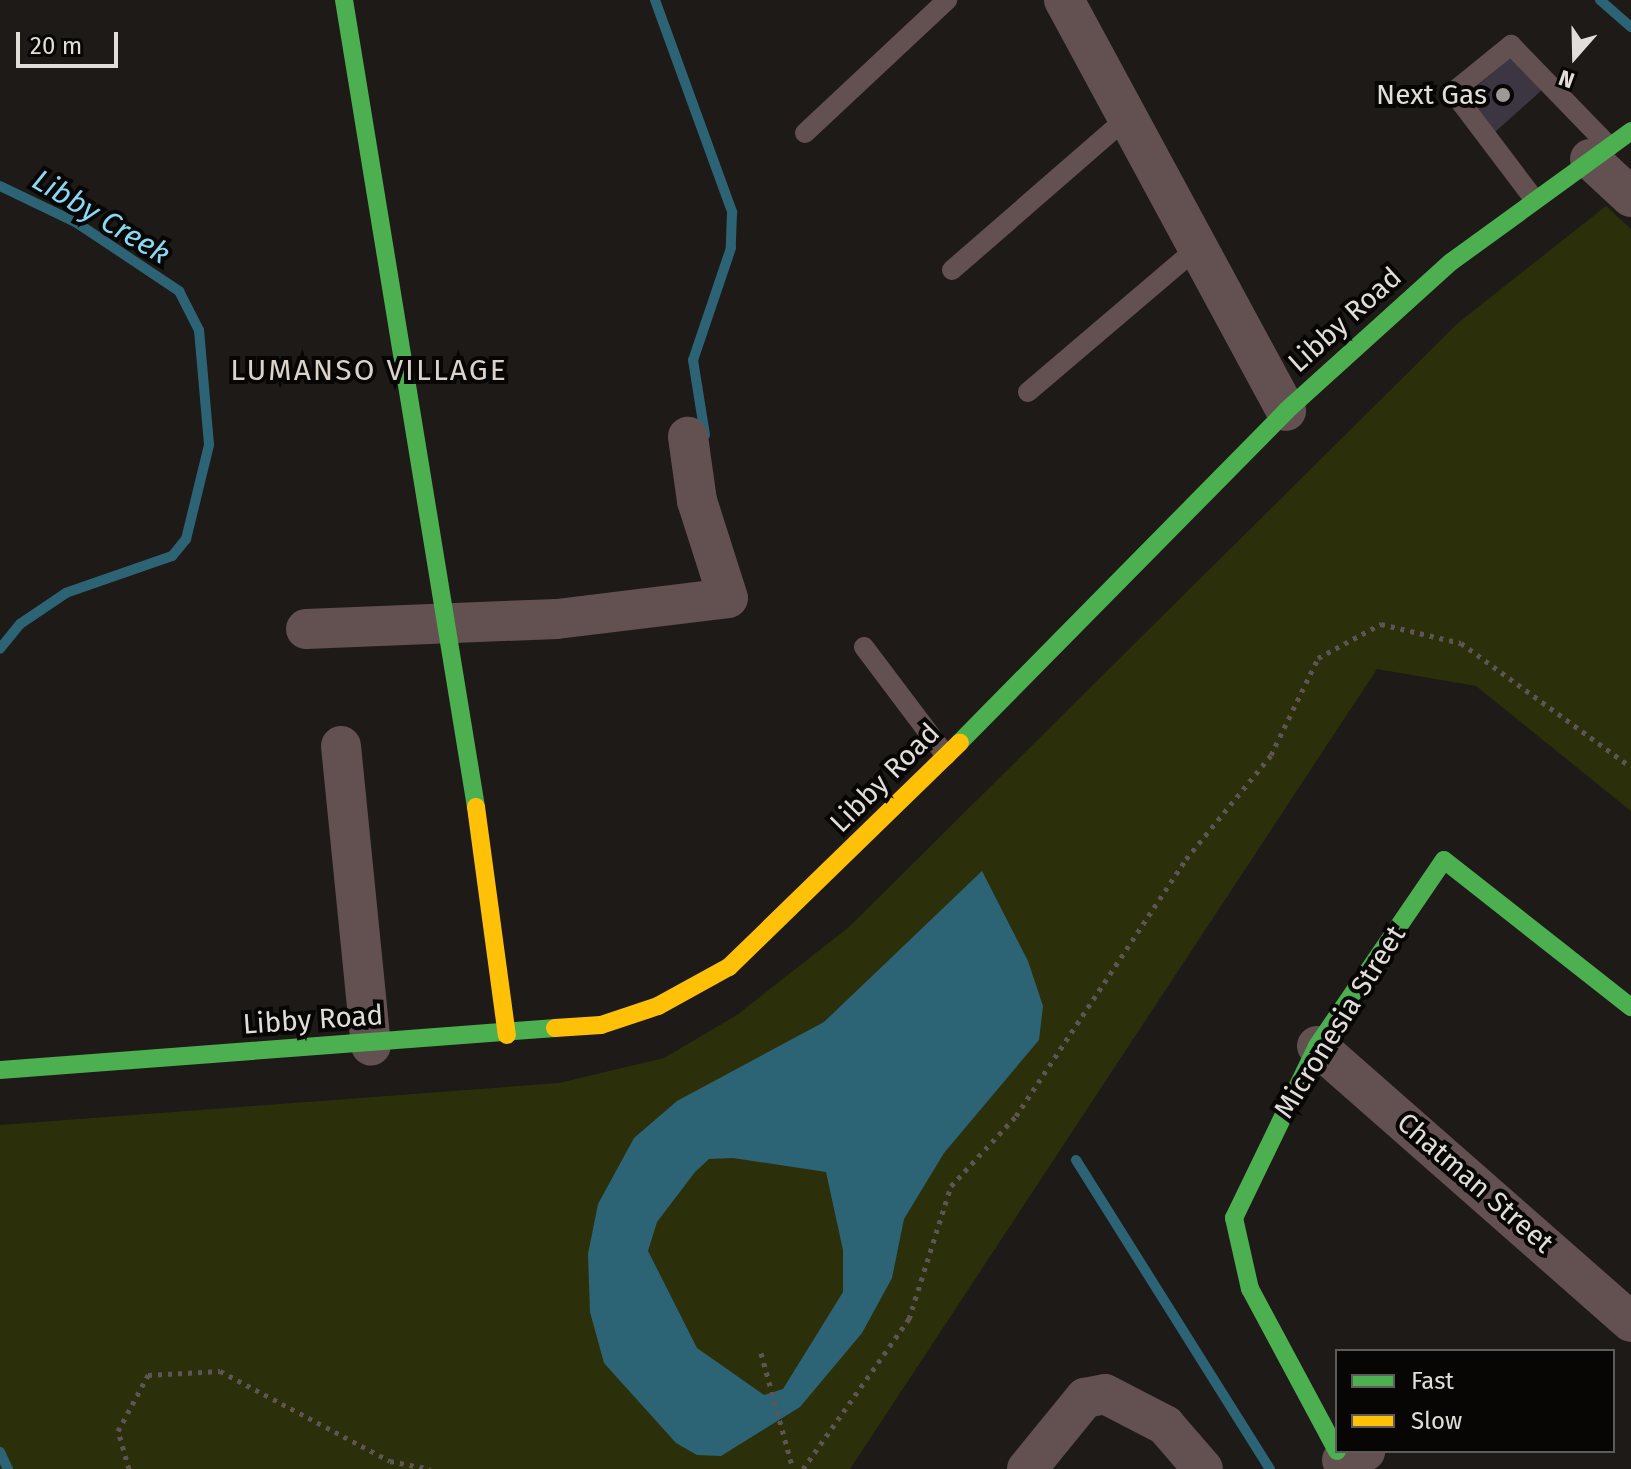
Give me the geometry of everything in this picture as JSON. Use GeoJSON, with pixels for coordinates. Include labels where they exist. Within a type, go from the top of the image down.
{"type":"FeatureCollection","features":[{"type":"Feature","properties":{"kind":"street"},"geometry":{"type":"LineString","coordinates":[[344,0],[452,626],[507,1035]]}},
{"type":"Feature","properties":{"kind":"street"},"geometry":{"type":"LineString","coordinates":[[1064,0],[1201,245],[1286,411]]}},
{"type":"Feature","properties":{"kind":"street","name":"Libby Road"},"geometry":{"type":"LineString","coordinates":[[0,1070],[507,1035],[601,1025],[658,1006],[729,967],[946,756],[1286,411],[1451,262],[1631,131]]}},
{"type":"Feature","properties":{"kind":"street"},"geometry":{"type":"LineString","coordinates":[[1600,152],[1631,197]]}},
{"type":"Feature","properties":{"kind":"street"},"geometry":{"type":"LineString","coordinates":[[306,629],[452,626],[728,598],[697,501],[688,437]]}},
{"type":"Feature","properties":{"kind":"street"},"geometry":{"type":"LineString","coordinates":[[341,746],[371,1045]]}},
{"type":"Feature","properties":{"kind":"street","name":"Micronesia Street"},"geometry":{"type":"LineString","coordinates":[[1335,1437],[1250,1289],[1234,1218],[1254,1164],[1317,1046],[1444,860],[1631,1007]]}},
{"type":"Feature","properties":{"kind":"street","name":"Chatman Street"},"geometry":{"type":"LineString","coordinates":[[1317,1046],[1631,1322]]}},
{"type":"Feature","properties":{"kind":"street"},"geometry":{"type":"LineString","coordinates":[[1027,1469],[1085,1398],[1105,1394],[1165,1425],[1203,1469]]}},
{"type":"Feature","properties":{"kind":"lane"},"geometry":{"type":"LineString","coordinates":[[805,133],[947,0]]}},
{"type":"Feature","properties":{"kind":"lane"},"geometry":{"type":"LineString","coordinates":[[1534,199],[1453,92],[1511,45],[1600,152]]}},
{"type":"Feature","properties":{"kind":"lane"},"geometry":{"type":"LineString","coordinates":[[952,270],[1129,116]]}},
{"type":"Feature","properties":{"kind":"lane"},"geometry":{"type":"LineString","coordinates":[[1028,392],[1201,245]]}},
{"type":"Feature","properties":{"kind":"lane"},"geometry":{"type":"LineString","coordinates":[[864,647],[946,756]]}},
{"type":"Feature","properties":{"kind":"path"},"geometry":{"type":"LineString","coordinates":[[803,1469],[909,1319],[951,1186],[1016,1116],[1186,859],[1271,755],[1318,658],[1381,624],[1461,643],[1631,767]]}},
{"type":"Feature","properties":{"kind":"path"},"geometry":{"type":"LineString","coordinates":[[761,1353],[793,1469]]}},
{"type":"Feature","properties":{"kind":"path"},"geometry":{"type":"LineString","coordinates":[[129,1469],[118,1431],[148,1375],[220,1371],[390,1461],[430,1469]]}},
{"type":"Feature","properties":{"kind":"green space"},"geometry":{"type":"Polygon","coordinates":[[[1606,206],[1631,229],[1631,811],[1476,686],[1377,669],[850,1469],[0,1469],[0,1125],[559,1083],[664,1058],[737,1015],[849,927],[1458,323],[1606,206]]]}},
{"type":"Feature","properties":{"kind":"water"},"geometry":{"type":"Polygon","coordinates":[[[982,871],[1028,961],[1043,1006],[1039,1040],[944,1153],[904,1219],[892,1278],[862,1333],[800,1407],[721,1456],[697,1455],[676,1443],[604,1363],[590,1312],[588,1254],[598,1204],[634,1138],[677,1101],[824,1022],[982,871]],[[733,1158],[709,1159],[695,1172],[657,1222],[648,1251],[697,1348],[764,1395],[783,1389],[843,1292],[843,1250],[826,1172],[733,1158]]]}},
{"type":"Feature","properties":{"kind":"building","name":"Next Gas"},"geometry":{"type":"Polygon","coordinates":[[[1510,58],[1542,90],[1494,133],[1462,99],[1510,58]]]}},
{"type":"Feature","properties":{"kind":"waterway"},"geometry":{"type":"LineString","coordinates":[[655,0],[732,212],[731,248],[693,360],[705,435]]}},
{"type":"Feature","properties":{"kind":"waterway"},"geometry":{"type":"LineString","coordinates":[[1600,0],[1631,27]]}},
{"type":"Feature","properties":{"kind":"waterway","name":"Libby Creek"},"geometry":{"type":"LineString","coordinates":[[0,186],[77,223],[179,291],[199,330],[209,445],[186,539],[172,556],[66,593],[20,624],[0,649]]}},
{"type":"Feature","properties":{"kind":"waterway"},"geometry":{"type":"LineString","coordinates":[[1076,1160],[1270,1469]]}},
{"type":"Feature","properties":{"kind":"waterway","name":"Libby Creek"},"geometry":{"type":"LineString","coordinates":[[0,1452],[8,1469]]}},
{"type":"Feature","properties":{"kind":"traffic: fast"},"geometry":{"type":"LineString","coordinates":[[344,0],[476,807]]}},
{"type":"Feature","properties":{"kind":"traffic: fast"},"geometry":{"type":"LineString","coordinates":[[960,742],[1286,411],[1451,262],[1631,131]]}},
{"type":"Feature","properties":{"kind":"traffic: fast"},"geometry":{"type":"LineString","coordinates":[[1335,1447],[1250,1289],[1234,1218],[1317,1046],[1444,860],[1631,1007]]}},
{"type":"Feature","properties":{"kind":"traffic: fast"},"geometry":{"type":"LineString","coordinates":[[0,1070],[555,1028]]}},
{"type":"Feature","properties":{"kind":"traffic: slow"},"geometry":{"type":"LineString","coordinates":[[555,1028],[601,1025],[658,1006],[729,967],[960,742]]}},
{"type":"Feature","properties":{"kind":"traffic: slow"},"geometry":{"type":"LineString","coordinates":[[476,807],[507,1035]]}},
{"type":"Feature","properties":{"kind":"place","name":"Next Gas"},"geometry":{"type":"Point","coordinates":[1503,95]}},
{"type":"Feature","properties":{"kind":"district","name":"LUMANSO VILLAGE"},"geometry":{"type":"Point","coordinates":[369,370]}}]}
